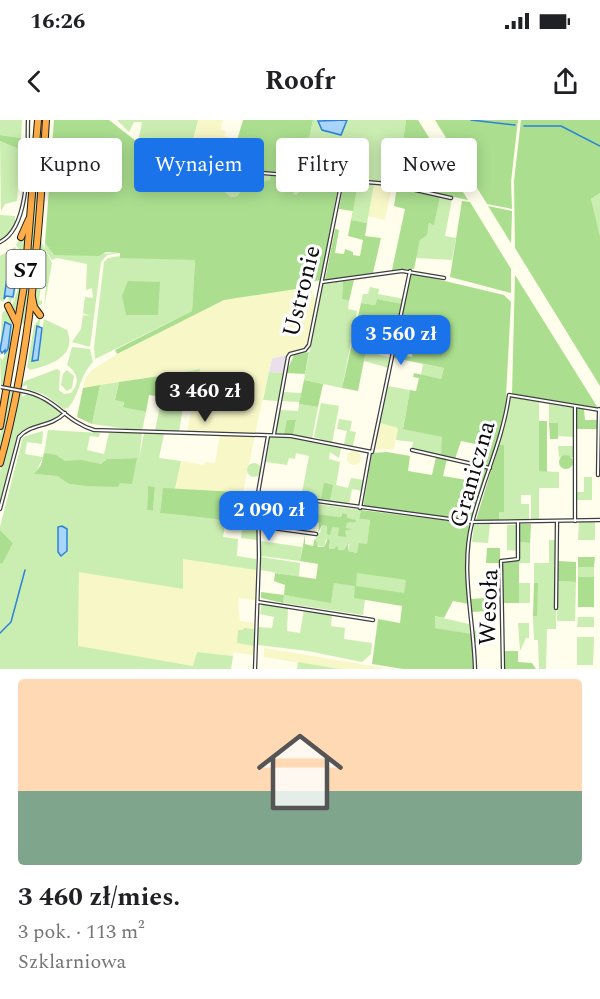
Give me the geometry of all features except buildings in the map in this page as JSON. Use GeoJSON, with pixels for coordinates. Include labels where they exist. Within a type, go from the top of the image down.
{"type":"FeatureCollection","features":[{"type":"Feature","properties":{"kind":"highway","name":"S7"},"geometry":{"type":"LineString","coordinates":[[0,426],[16,339],[33,198],[38,120]]}},
{"type":"Feature","properties":{"kind":"highway","name":"S7"},"geometry":{"type":"LineString","coordinates":[[0,463],[14,398],[32,282],[46,120]]}},
{"type":"Feature","properties":{"kind":"highway"},"geometry":{"type":"LineString","coordinates":[[21,237],[28,222],[33,198]]}},
{"type":"Feature","properties":{"kind":"highway"},"geometry":{"type":"LineString","coordinates":[[32,282],[32,302],[40,315]]}},
{"type":"Feature","properties":{"kind":"highway"},"geometry":{"type":"LineString","coordinates":[[8,306],[16,320],[16,339]]}},
{"type":"Feature","properties":{"kind":"highway"},"geometry":{"type":"LineString","coordinates":[[14,398],[20,382]]}},
{"type":"Feature","properties":{"kind":"street"},"geometry":{"type":"LineString","coordinates":[[0,242],[12,235],[21,217],[28,120]]}},
{"type":"Feature","properties":{"kind":"street"},"geometry":{"type":"LineString","coordinates":[[369,183],[395,185],[451,198]]}},
{"type":"Feature","properties":{"kind":"street","name":"Ustronie"},"geometry":{"type":"LineString","coordinates":[[274,435],[288,357],[308,347],[340,192]]}},
{"type":"Feature","properties":{"kind":"street"},"geometry":{"type":"LineString","coordinates":[[322,282],[410,271],[444,278]]}},
{"type":"Feature","properties":{"kind":"street"},"geometry":{"type":"LineString","coordinates":[[360,508],[410,271]]}},
{"type":"Feature","properties":{"kind":"street"},"geometry":{"type":"LineString","coordinates":[[1,387],[44,397],[84,426],[98,430],[274,435],[306,438],[370,452]]}},
{"type":"Feature","properties":{"kind":"street","name":"Graniczna"},"geometry":{"type":"LineString","coordinates":[[475,669],[468,585],[472,522],[503,432],[509,395],[575,406]]}},
{"type":"Feature","properties":{"kind":"street"},"geometry":{"type":"LineString","coordinates":[[575,521],[575,406],[599,410],[598,475]]}},
{"type":"Feature","properties":{"kind":"street"},"geometry":{"type":"LineString","coordinates":[[0,509],[19,437],[27,430],[53,424],[65,413]]}},
{"type":"Feature","properties":{"kind":"street"},"geometry":{"type":"LineString","coordinates":[[255,669],[258,602],[258,494],[268,435]]}},
{"type":"Feature","properties":{"kind":"street"},"geometry":{"type":"LineString","coordinates":[[412,450],[490,468]]}},
{"type":"Feature","properties":{"kind":"street"},"geometry":{"type":"LineString","coordinates":[[258,494],[472,522],[600,520]]}},
{"type":"Feature","properties":{"kind":"street","name":"Wesoła"},"geometry":{"type":"LineString","coordinates":[[502,669],[501,561],[518,558],[518,522]]}},
{"type":"Feature","properties":{"kind":"street"},"geometry":{"type":"LineString","coordinates":[[556,608],[557,522]]}},
{"type":"Feature","properties":{"kind":"street"},"geometry":{"type":"LineString","coordinates":[[258,526],[316,534]]}},
{"type":"Feature","properties":{"kind":"street"},"geometry":{"type":"LineString","coordinates":[[258,602],[372,620]]}},
{"type":"Feature","properties":{"kind":"shaded area"},"geometry":{"type":"Polygon","coordinates":[[[287,355],[283,373],[269,372],[272,358],[287,355]]]}},
{"type":"Feature","properties":{"kind":"green space"},"geometry":{"type":"Polygon","coordinates":[[[0,120],[22,120],[21,138],[0,135],[0,120]]]}},
{"type":"Feature","properties":{"kind":"green space"},"geometry":{"type":"Polygon","coordinates":[[[40,120],[44,120],[43,138],[39,138],[40,120]]]}},
{"type":"Feature","properties":{"kind":"green space"},"geometry":{"type":"Polygon","coordinates":[[[54,120],[109,120],[134,140],[134,192],[225,192],[231,197],[237,196],[240,192],[264,192],[264,181],[270,180],[271,176],[276,176],[276,192],[294,192],[296,195],[300,192],[337,192],[321,280],[296,285],[296,289],[224,300],[117,354],[115,350],[192,311],[195,260],[120,258],[120,253],[106,252],[99,256],[54,255],[45,243],[49,192],[122,192],[122,138],[53,138],[54,120]]]}},
{"type":"Feature","properties":{"kind":"green space"},"geometry":{"type":"Polygon","coordinates":[[[117,120],[198,120],[194,138],[139,138],[142,122],[134,122],[129,132],[117,120]]]}},
{"type":"Feature","properties":{"kind":"green space"},"geometry":{"type":"Polygon","coordinates":[[[198,120],[223,120],[221,130],[226,131],[224,136],[231,138],[194,138],[198,120]]]}},
{"type":"Feature","properties":{"kind":"green space"},"geometry":{"type":"Polygon","coordinates":[[[243,120],[313,120],[309,138],[276,138],[276,173],[264,172],[264,138],[238,138],[243,120]]]}},
{"type":"Feature","properties":{"kind":"green space"},"geometry":{"type":"Polygon","coordinates":[[[313,120],[318,120],[322,130],[340,135],[347,120],[406,120],[404,138],[381,138],[381,183],[369,182],[369,138],[309,138],[313,120]]]}},
{"type":"Feature","properties":{"kind":"green space"},"geometry":{"type":"Polygon","coordinates":[[[406,120],[418,120],[429,138],[404,138],[406,120]]]}},
{"type":"Feature","properties":{"kind":"green space"},"geometry":{"type":"Polygon","coordinates":[[[435,120],[518,120],[511,182],[512,209],[487,204],[477,188],[477,138],[446,138],[435,120]]]}},
{"type":"Feature","properties":{"kind":"green space"},"geometry":{"type":"Polygon","coordinates":[[[521,120],[600,120],[600,193],[591,199],[600,237],[600,386],[515,248],[514,181],[521,120]]]}},
{"type":"Feature","properties":{"kind":"green space"},"geometry":{"type":"Polygon","coordinates":[[[0,135],[21,138],[18,138],[18,149],[0,141],[0,135]]]}},
{"type":"Feature","properties":{"kind":"green space"},"geometry":{"type":"Polygon","coordinates":[[[0,141],[18,149],[17,201],[5,204],[1,211],[0,141]]]}},
{"type":"Feature","properties":{"kind":"green space"},"geometry":{"type":"Polygon","coordinates":[[[264,175],[271,176],[271,180],[264,182],[264,175]]]}},
{"type":"Feature","properties":{"kind":"green space"},"geometry":{"type":"Polygon","coordinates":[[[369,184],[374,184],[367,223],[351,220],[356,192],[369,192],[369,184]]]}},
{"type":"Feature","properties":{"kind":"green space"},"geometry":{"type":"Polygon","coordinates":[[[374,184],[381,185],[381,192],[391,192],[385,220],[368,216],[374,184]]]}},
{"type":"Feature","properties":{"kind":"green space"},"geometry":{"type":"Polygon","coordinates":[[[35,192],[40,192],[24,324],[20,323],[35,192]]]}},
{"type":"Feature","properties":{"kind":"green space"},"geometry":{"type":"Polygon","coordinates":[[[225,192],[240,192],[237,196],[231,197],[225,192]]]}},
{"type":"Feature","properties":{"kind":"green space"},"geometry":{"type":"Polygon","coordinates":[[[342,192],[356,192],[353,211],[339,209],[342,192]]]}},
{"type":"Feature","properties":{"kind":"green space"},"geometry":{"type":"Polygon","coordinates":[[[396,192],[418,192],[440,197],[434,225],[429,223],[427,235],[420,240],[414,269],[392,270],[405,209],[394,206],[396,192]]]}},
{"type":"Feature","properties":{"kind":"green space"},"geometry":{"type":"Polygon","coordinates":[[[430,192],[463,192],[468,200],[430,192]]]}},
{"type":"Feature","properties":{"kind":"green space"},"geometry":{"type":"Polygon","coordinates":[[[600,193],[600,237],[599,238],[591,199],[600,193]]]}},
{"type":"Feature","properties":{"kind":"green space"},"geometry":{"type":"Polygon","coordinates":[[[440,197],[452,199],[445,236],[456,238],[452,260],[416,258],[420,240],[428,230],[429,223],[434,224],[440,197]]]}},
{"type":"Feature","properties":{"kind":"green space"},"geometry":{"type":"Polygon","coordinates":[[[462,201],[470,202],[511,269],[511,293],[450,277],[462,201]]]}},
{"type":"Feature","properties":{"kind":"green space"},"geometry":{"type":"Polygon","coordinates":[[[488,206],[512,211],[511,243],[488,206]]]}},
{"type":"Feature","properties":{"kind":"green space"},"geometry":{"type":"Polygon","coordinates":[[[0,215],[15,216],[15,221],[18,222],[10,234],[0,241],[0,215]]]}},
{"type":"Feature","properties":{"kind":"green space"},"geometry":{"type":"Polygon","coordinates":[[[351,220],[367,223],[365,236],[381,238],[373,273],[325,280],[335,229],[339,230],[335,253],[344,254],[345,249],[353,252],[353,255],[360,256],[363,240],[348,236],[351,220]]]}},
{"type":"Feature","properties":{"kind":"green space"},"geometry":{"type":"Polygon","coordinates":[[[26,229],[17,318],[11,307],[17,293],[22,266],[20,250],[16,245],[26,229]]]}},
{"type":"Feature","properties":{"kind":"green space"},"geometry":{"type":"Polygon","coordinates":[[[40,239],[52,263],[44,308],[46,286],[41,286],[39,300],[42,304],[38,306],[42,309],[40,310],[34,303],[40,239]]]}},
{"type":"Feature","properties":{"kind":"green space"},"geometry":{"type":"Polygon","coordinates":[[[45,243],[54,255],[120,253],[107,255],[101,262],[90,347],[72,342],[81,329],[83,315],[90,316],[83,313],[85,297],[93,298],[92,288],[86,290],[87,264],[57,258],[52,260],[45,250],[45,243]]]}},
{"type":"Feature","properties":{"kind":"green space"},"geometry":{"type":"Polygon","coordinates":[[[15,247],[20,255],[15,295],[11,302],[6,303],[10,300],[7,298],[13,297],[19,260],[17,257],[8,259],[4,302],[0,300],[0,256],[15,247]]]}},
{"type":"Feature","properties":{"kind":"green space"},"geometry":{"type":"Polygon","coordinates":[[[120,256],[195,260],[192,311],[95,359],[94,347],[104,262],[108,258],[120,256]]]}},
{"type":"Feature","properties":{"kind":"green space"},"geometry":{"type":"Polygon","coordinates":[[[411,273],[504,295],[511,302],[505,415],[489,466],[480,465],[485,446],[461,441],[455,459],[441,455],[442,437],[403,429],[410,390],[416,391],[419,378],[413,377],[414,373],[441,379],[444,368],[394,358],[395,354],[412,357],[413,351],[429,354],[432,335],[399,328],[411,273]]]}},
{"type":"Feature","properties":{"kind":"green space"},"geometry":{"type":"Polygon","coordinates":[[[515,275],[598,408],[512,394],[515,275]]]}},
{"type":"Feature","properties":{"kind":"green space"},"geometry":{"type":"Polygon","coordinates":[[[354,280],[349,301],[342,299],[343,281],[354,280]]]}},
{"type":"Feature","properties":{"kind":"green space"},"geometry":{"type":"Polygon","coordinates":[[[128,281],[160,282],[158,315],[126,315],[122,296],[128,281]]]}},
{"type":"Feature","properties":{"kind":"green space"},"geometry":{"type":"Polygon","coordinates":[[[343,281],[342,299],[349,301],[348,309],[357,311],[342,388],[304,380],[323,284],[343,281]]]}},
{"type":"Feature","properties":{"kind":"green space"},"geometry":{"type":"Polygon","coordinates":[[[310,286],[316,300],[307,345],[287,355],[272,358],[255,434],[187,432],[199,369],[83,388],[86,377],[92,370],[117,354],[224,300],[310,286]]]}},
{"type":"Feature","properties":{"kind":"green space"},"geometry":{"type":"Polygon","coordinates":[[[370,287],[379,289],[378,294],[404,299],[403,304],[377,299],[375,305],[361,303],[363,294],[368,294],[370,287]]]}},
{"type":"Feature","properties":{"kind":"green space"},"geometry":{"type":"Polygon","coordinates":[[[377,299],[403,304],[396,335],[370,330],[358,391],[342,388],[361,303],[375,305],[377,299]]]}},
{"type":"Feature","properties":{"kind":"green space"},"geometry":{"type":"Polygon","coordinates":[[[7,309],[15,323],[6,386],[1,385],[0,357],[2,360],[7,352],[11,325],[5,322],[0,348],[2,313],[7,309]]]}},
{"type":"Feature","properties":{"kind":"green space"},"geometry":{"type":"Polygon","coordinates":[[[40,318],[38,360],[44,319],[67,330],[69,347],[60,358],[30,370],[27,367],[34,326],[40,318]]]}},
{"type":"Feature","properties":{"kind":"green space"},"geometry":{"type":"Polygon","coordinates":[[[72,347],[90,349],[93,362],[88,367],[68,408],[64,409],[45,395],[27,389],[27,385],[19,388],[25,381],[57,369],[60,371],[59,390],[64,394],[71,393],[77,381],[75,374],[67,365],[72,347]]]}},
{"type":"Feature","properties":{"kind":"green space"},"geometry":{"type":"Polygon","coordinates":[[[366,351],[391,358],[389,368],[364,361],[366,351]]]}},
{"type":"Feature","properties":{"kind":"green space"},"geometry":{"type":"Polygon","coordinates":[[[309,352],[305,374],[286,373],[294,355],[309,352]]]}},
{"type":"Feature","properties":{"kind":"green space"},"geometry":{"type":"Polygon","coordinates":[[[423,364],[444,368],[441,379],[421,375],[423,364]]]}},
{"type":"Feature","properties":{"kind":"green space"},"geometry":{"type":"Polygon","coordinates":[[[200,369],[192,407],[183,407],[179,432],[155,431],[166,375],[200,369]]]}},
{"type":"Feature","properties":{"kind":"green space"},"geometry":{"type":"Polygon","coordinates":[[[67,370],[74,376],[72,388],[67,391],[61,385],[63,374],[67,370]]]}},
{"type":"Feature","properties":{"kind":"green space"},"geometry":{"type":"Polygon","coordinates":[[[269,372],[283,373],[279,401],[263,400],[269,372]]]}},
{"type":"Feature","properties":{"kind":"green space"},"geometry":{"type":"Polygon","coordinates":[[[166,375],[162,397],[149,395],[146,412],[123,407],[124,402],[115,400],[119,382],[166,375]]]}},
{"type":"Feature","properties":{"kind":"green space"},"geometry":{"type":"Polygon","coordinates":[[[304,380],[323,384],[318,407],[299,404],[304,380]]]}},
{"type":"Feature","properties":{"kind":"green space"},"geometry":{"type":"Polygon","coordinates":[[[119,382],[115,399],[124,401],[123,406],[146,412],[142,431],[92,424],[100,385],[119,382]]]}},
{"type":"Feature","properties":{"kind":"green space"},"geometry":{"type":"Polygon","coordinates":[[[100,385],[92,424],[77,417],[83,388],[100,385]]]}},
{"type":"Feature","properties":{"kind":"green space"},"geometry":{"type":"Polygon","coordinates":[[[387,386],[410,390],[403,428],[443,437],[441,455],[412,449],[413,442],[396,440],[398,428],[380,423],[387,386]]]}},
{"type":"Feature","properties":{"kind":"green space"},"geometry":{"type":"Polygon","coordinates":[[[9,390],[13,391],[0,455],[0,436],[9,390]]]}},
{"type":"Feature","properties":{"kind":"green space"},"geometry":{"type":"Polygon","coordinates":[[[18,391],[23,397],[28,393],[40,396],[62,414],[52,421],[29,428],[19,435],[0,503],[0,472],[18,391]]]}},
{"type":"Feature","properties":{"kind":"green space"},"geometry":{"type":"Polygon","coordinates":[[[282,392],[301,393],[300,402],[281,401],[282,392]]]}},
{"type":"Feature","properties":{"kind":"green space"},"geometry":{"type":"Polygon","coordinates":[[[510,397],[539,402],[539,471],[559,472],[559,488],[539,488],[539,520],[531,520],[531,495],[521,495],[521,504],[529,504],[529,520],[499,520],[499,512],[503,512],[504,446],[499,445],[510,397]]]}},
{"type":"Feature","properties":{"kind":"green space"},"geometry":{"type":"Polygon","coordinates":[[[321,403],[339,406],[332,443],[314,437],[321,403]]]}},
{"type":"Feature","properties":{"kind":"green space"},"geometry":{"type":"Polygon","coordinates":[[[299,404],[318,407],[312,439],[293,436],[296,421],[284,435],[276,434],[279,410],[298,411],[299,404]]]}},
{"type":"Feature","properties":{"kind":"green space"},"geometry":{"type":"Polygon","coordinates":[[[549,404],[574,408],[574,437],[558,436],[558,423],[549,423],[549,404]]]}},
{"type":"Feature","properties":{"kind":"green space"},"geometry":{"type":"Polygon","coordinates":[[[576,408],[584,409],[585,420],[597,420],[597,429],[576,429],[576,408]]]}},
{"type":"Feature","properties":{"kind":"green space"},"geometry":{"type":"Polygon","coordinates":[[[339,419],[352,421],[350,431],[356,432],[353,446],[344,444],[347,431],[337,429],[339,419]]]}},
{"type":"Feature","properties":{"kind":"green space"},"geometry":{"type":"Polygon","coordinates":[[[287,420],[296,420],[293,436],[284,435],[287,420]]]}},
{"type":"Feature","properties":{"kind":"green space"},"geometry":{"type":"Polygon","coordinates":[[[539,421],[547,421],[547,472],[539,471],[539,421]]]}},
{"type":"Feature","properties":{"kind":"green space"},"geometry":{"type":"Polygon","coordinates":[[[380,423],[398,428],[394,449],[374,450],[380,423]]]}},
{"type":"Feature","properties":{"kind":"green space"},"geometry":{"type":"Polygon","coordinates":[[[549,423],[558,423],[558,439],[550,439],[549,423]]]}},
{"type":"Feature","properties":{"kind":"green space"},"geometry":{"type":"Polygon","coordinates":[[[48,430],[100,433],[99,437],[90,436],[87,450],[104,454],[109,433],[142,433],[139,459],[144,433],[164,434],[159,458],[181,461],[175,489],[163,489],[160,513],[226,520],[223,537],[238,539],[237,556],[256,559],[256,570],[183,559],[183,589],[79,572],[78,646],[193,666],[197,652],[233,656],[231,669],[0,669],[0,563],[13,543],[0,530],[0,527],[23,437],[43,431],[42,444],[27,442],[25,454],[43,457],[35,474],[57,476],[69,484],[85,486],[120,483],[137,458],[107,459],[101,464],[65,461],[44,453],[48,430]],[[148,487],[147,510],[153,511],[155,488],[148,487]]]}},
{"type":"Feature","properties":{"kind":"green space"},"geometry":{"type":"Polygon","coordinates":[[[220,435],[255,435],[243,492],[175,489],[181,461],[204,465],[205,462],[215,463],[220,435]]]}},
{"type":"Feature","properties":{"kind":"green space"},"geometry":{"type":"Polygon","coordinates":[[[270,437],[293,438],[341,448],[339,458],[330,452],[329,459],[340,462],[336,485],[348,488],[351,478],[363,480],[362,491],[352,489],[349,505],[301,498],[309,456],[296,453],[295,459],[289,458],[287,465],[266,462],[270,437]]]}},
{"type":"Feature","properties":{"kind":"green space"},"geometry":{"type":"Polygon","coordinates":[[[499,445],[504,445],[504,512],[499,512],[499,520],[476,520],[499,445]]]}},
{"type":"Feature","properties":{"kind":"green space"},"geometry":{"type":"Polygon","coordinates":[[[558,446],[574,446],[573,457],[559,457],[558,446]]]}},
{"type":"Feature","properties":{"kind":"green space"},"geometry":{"type":"Polygon","coordinates":[[[354,451],[359,453],[361,458],[359,463],[354,465],[349,463],[347,458],[349,453],[354,451]]]}},
{"type":"Feature","properties":{"kind":"green space"},"geometry":{"type":"Polygon","coordinates":[[[387,452],[410,456],[408,471],[432,475],[436,457],[447,459],[443,476],[473,481],[476,466],[487,469],[472,521],[363,507],[372,453],[387,452]]]}},
{"type":"Feature","properties":{"kind":"green space"},"geometry":{"type":"Polygon","coordinates":[[[44,453],[56,455],[65,461],[81,460],[101,464],[107,459],[137,458],[132,484],[120,483],[118,487],[85,486],[69,484],[57,476],[34,474],[41,465],[44,453]]]}},
{"type":"Feature","properties":{"kind":"green space"},"geometry":{"type":"Polygon","coordinates":[[[563,455],[569,455],[573,462],[569,469],[563,469],[559,465],[559,459],[563,455]]]}},
{"type":"Feature","properties":{"kind":"green space"},"geometry":{"type":"Polygon","coordinates":[[[251,463],[257,463],[261,470],[257,477],[251,477],[247,473],[247,467],[251,463]]]}},
{"type":"Feature","properties":{"kind":"green space"},"geometry":{"type":"Polygon","coordinates":[[[584,477],[592,477],[592,500],[576,500],[576,492],[584,492],[584,477]]]}},
{"type":"Feature","properties":{"kind":"green space"},"geometry":{"type":"Polygon","coordinates":[[[324,483],[333,485],[330,500],[321,499],[324,483]]]}},
{"type":"Feature","properties":{"kind":"green space"},"geometry":{"type":"Polygon","coordinates":[[[148,486],[155,487],[153,511],[147,510],[148,486]]]}},
{"type":"Feature","properties":{"kind":"green space"},"geometry":{"type":"Polygon","coordinates":[[[163,488],[238,492],[237,501],[256,503],[257,519],[254,522],[243,522],[160,513],[163,488]]]}},
{"type":"Feature","properties":{"kind":"green space"},"geometry":{"type":"Polygon","coordinates":[[[302,502],[361,510],[359,519],[370,520],[367,545],[357,553],[348,551],[349,544],[344,550],[329,549],[330,544],[326,539],[324,547],[316,545],[316,533],[320,533],[322,525],[340,528],[347,537],[345,531],[352,529],[346,528],[347,523],[352,523],[347,518],[347,514],[342,513],[341,517],[301,512],[302,502]]]}},
{"type":"Feature","properties":{"kind":"green space"},"geometry":{"type":"Polygon","coordinates":[[[361,510],[467,523],[470,527],[466,573],[469,604],[453,601],[444,618],[435,616],[435,628],[472,634],[474,669],[403,669],[372,664],[378,619],[400,623],[402,606],[354,598],[355,586],[334,583],[331,603],[284,595],[285,585],[274,581],[275,573],[316,579],[318,564],[300,561],[305,535],[305,544],[313,546],[315,538],[318,547],[324,547],[328,539],[329,549],[337,546],[339,550],[344,550],[348,543],[348,551],[357,553],[359,543],[367,544],[370,520],[359,519],[361,510]],[[357,573],[356,586],[404,593],[406,580],[357,573]]]}},
{"type":"Feature","properties":{"kind":"green space"},"geometry":{"type":"Polygon","coordinates":[[[301,512],[341,517],[342,513],[347,514],[347,518],[356,520],[347,523],[346,528],[353,529],[345,531],[347,537],[338,536],[339,528],[332,527],[330,535],[327,534],[327,526],[322,525],[318,533],[319,523],[309,521],[310,517],[300,516],[301,512]]]}},
{"type":"Feature","properties":{"kind":"green space"},"geometry":{"type":"Polygon","coordinates":[[[257,519],[257,540],[241,538],[243,522],[257,519]]]}},
{"type":"Feature","properties":{"kind":"green space"},"geometry":{"type":"Polygon","coordinates":[[[579,522],[595,522],[595,540],[578,540],[579,522]]]}},
{"type":"Feature","properties":{"kind":"green space"},"geometry":{"type":"Polygon","coordinates":[[[490,524],[488,543],[472,542],[474,525],[490,524]]]}},
{"type":"Feature","properties":{"kind":"green space"},"geometry":{"type":"Polygon","coordinates":[[[520,524],[531,524],[530,543],[519,542],[520,524]]]}},
{"type":"Feature","properties":{"kind":"green space"},"geometry":{"type":"Polygon","coordinates":[[[507,525],[517,525],[517,551],[507,550],[507,525]]]}},
{"type":"Feature","properties":{"kind":"green space"},"geometry":{"type":"Polygon","coordinates":[[[0,530],[13,543],[2,564],[0,563],[0,530]]]}},
{"type":"Feature","properties":{"kind":"green space"},"geometry":{"type":"Polygon","coordinates":[[[549,540],[556,540],[556,629],[547,629],[546,669],[539,669],[538,640],[534,640],[533,616],[537,616],[537,583],[534,583],[534,563],[549,563],[549,540]]]}},
{"type":"Feature","properties":{"kind":"green space"},"geometry":{"type":"Polygon","coordinates":[[[261,541],[302,547],[300,561],[261,556],[261,541]]]}},
{"type":"Feature","properties":{"kind":"green space"},"geometry":{"type":"Polygon","coordinates":[[[519,542],[530,543],[530,563],[519,563],[519,542]]]}},
{"type":"Feature","properties":{"kind":"green space"},"geometry":{"type":"Polygon","coordinates":[[[487,548],[500,548],[500,563],[486,563],[487,548]]]}},
{"type":"Feature","properties":{"kind":"green space"},"geometry":{"type":"Polygon","coordinates":[[[261,557],[300,563],[299,577],[261,570],[261,557]]]}},
{"type":"Feature","properties":{"kind":"green space"},"geometry":{"type":"Polygon","coordinates":[[[578,557],[595,557],[594,567],[578,567],[578,557]]]}},
{"type":"Feature","properties":{"kind":"green space"},"geometry":{"type":"Polygon","coordinates":[[[183,559],[256,570],[255,600],[239,598],[238,604],[240,621],[254,623],[254,629],[245,628],[237,642],[254,646],[254,655],[234,652],[233,656],[197,652],[194,666],[78,647],[79,571],[183,589],[183,559]]]}},
{"type":"Feature","properties":{"kind":"green space"},"geometry":{"type":"Polygon","coordinates":[[[502,561],[519,561],[519,603],[503,603],[502,561]]]}},
{"type":"Feature","properties":{"kind":"green space"},"geometry":{"type":"Polygon","coordinates":[[[558,561],[576,562],[576,582],[558,581],[558,561]]]}},
{"type":"Feature","properties":{"kind":"green space"},"geometry":{"type":"Polygon","coordinates":[[[578,567],[594,567],[594,577],[578,577],[578,567]]]}},
{"type":"Feature","properties":{"kind":"green space"},"geometry":{"type":"Polygon","coordinates":[[[357,572],[407,580],[404,593],[365,599],[363,615],[283,603],[284,595],[331,602],[334,582],[357,572]]]}},
{"type":"Feature","properties":{"kind":"green space"},"geometry":{"type":"Polygon","coordinates":[[[578,577],[594,577],[594,607],[578,607],[578,577]]]}},
{"type":"Feature","properties":{"kind":"green space"},"geometry":{"type":"Polygon","coordinates":[[[558,581],[576,582],[575,621],[557,621],[558,581]]]}},
{"type":"Feature","properties":{"kind":"green space"},"geometry":{"type":"Polygon","coordinates":[[[519,583],[530,583],[530,603],[519,603],[519,583]]]}},
{"type":"Feature","properties":{"kind":"green space"},"geometry":{"type":"Polygon","coordinates":[[[534,583],[538,583],[537,616],[533,616],[534,583]]]}},
{"type":"Feature","properties":{"kind":"green space"},"geometry":{"type":"Polygon","coordinates":[[[261,592],[284,595],[283,603],[261,598],[261,592]]]}},
{"type":"Feature","properties":{"kind":"green space"},"geometry":{"type":"Polygon","coordinates":[[[486,598],[487,611],[472,612],[470,599],[486,598]]]}},
{"type":"Feature","properties":{"kind":"green space"},"geometry":{"type":"Polygon","coordinates":[[[262,603],[288,607],[287,631],[300,633],[304,610],[332,614],[331,626],[345,628],[344,639],[372,643],[371,654],[362,662],[308,651],[258,645],[258,627],[272,628],[274,617],[260,614],[262,603]]]}},
{"type":"Feature","properties":{"kind":"green space"},"geometry":{"type":"Polygon","coordinates":[[[434,616],[469,624],[470,634],[435,628],[434,616]]]}},
{"type":"Feature","properties":{"kind":"green space"},"geometry":{"type":"Polygon","coordinates":[[[578,617],[594,617],[594,627],[577,627],[578,617]]]}},
{"type":"Feature","properties":{"kind":"green space"},"geometry":{"type":"Polygon","coordinates":[[[518,623],[529,623],[529,638],[526,638],[520,651],[518,623]]]}},
{"type":"Feature","properties":{"kind":"green space"},"geometry":{"type":"Polygon","coordinates":[[[254,629],[254,646],[237,643],[238,630],[254,629]]]}},
{"type":"Feature","properties":{"kind":"green space"},"geometry":{"type":"Polygon","coordinates":[[[488,629],[489,640],[475,642],[474,631],[488,629]]]}},
{"type":"Feature","properties":{"kind":"green space"},"geometry":{"type":"Polygon","coordinates":[[[577,637],[594,637],[593,665],[577,665],[577,637]]]}},
{"type":"Feature","properties":{"kind":"green space"},"geometry":{"type":"Polygon","coordinates":[[[264,648],[389,669],[339,669],[264,657],[264,648]]]}},
{"type":"Feature","properties":{"kind":"green space"},"geometry":{"type":"Polygon","coordinates":[[[504,651],[518,651],[518,662],[532,663],[536,669],[504,669],[504,651]]]}},
{"type":"Feature","properties":{"kind":"green space"},"geometry":{"type":"Polygon","coordinates":[[[298,662],[339,669],[297,669],[298,662]]]}},
{"type":"Feature","properties":{"kind":"water"},"geometry":{"type":"Polygon","coordinates":[[[347,120],[341,135],[322,130],[318,121],[347,120]]]}},
{"type":"Feature","properties":{"kind":"water"},"geometry":{"type":"Polygon","coordinates":[[[10,256],[16,256],[19,260],[13,297],[6,296],[4,299],[10,256]]]}},
{"type":"Feature","properties":{"kind":"water"},"geometry":{"type":"Polygon","coordinates":[[[5,322],[11,325],[8,349],[2,353],[0,350],[5,322]]]}},
{"type":"Feature","properties":{"kind":"water"},"geometry":{"type":"Polygon","coordinates":[[[37,326],[42,328],[38,360],[32,361],[37,326]]]}},
{"type":"Feature","properties":{"kind":"water"},"geometry":{"type":"Polygon","coordinates":[[[62,526],[67,529],[67,551],[61,556],[58,552],[58,527],[62,526]]]}},
{"type":"Feature","properties":{"kind":"waterway"},"geometry":{"type":"LineString","coordinates":[[471,120],[515,125]]}},
{"type":"Feature","properties":{"kind":"waterway"},"geometry":{"type":"LineString","coordinates":[[524,126],[561,126],[600,146]]}},
{"type":"Feature","properties":{"kind":"waterway"},"geometry":{"type":"LineString","coordinates":[[0,633],[11,622],[25,570]]}}]}
